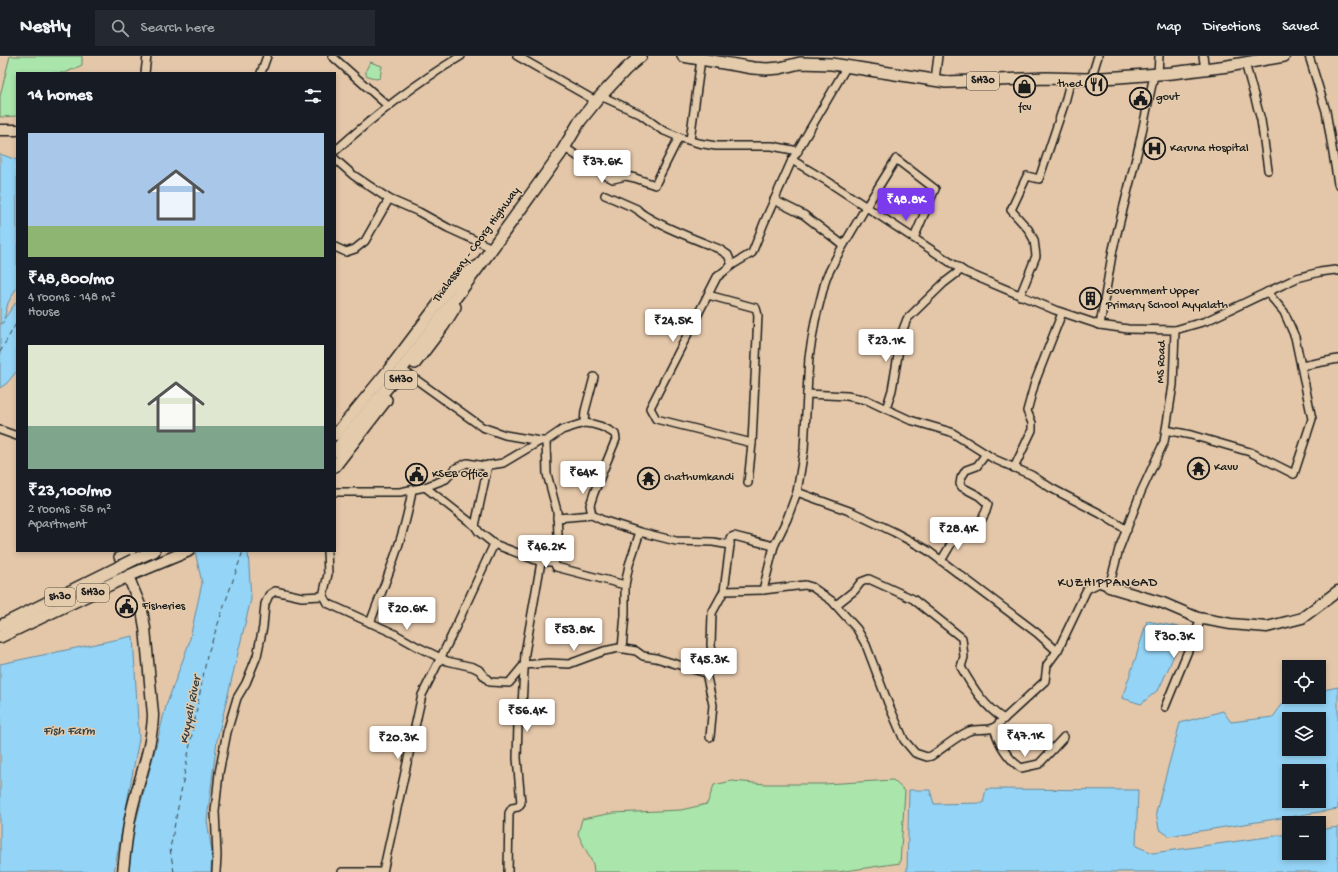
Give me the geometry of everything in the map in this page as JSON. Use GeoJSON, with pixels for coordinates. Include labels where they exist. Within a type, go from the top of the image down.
{"type":"FeatureCollection","features":[{"type":"Feature","properties":{"kind":"main road","name":"Thalassery - Coorg Highway"},"geometry":{"type":"LineString","coordinates":[[337,451],[395,378],[480,265],[564,147],[580,121],[626,69],[641,56]]}},
{"type":"Feature","properties":{"kind":"main road","name":"SH30"},"geometry":{"type":"LineString","coordinates":[[683,56],[767,69],[780,68],[801,60],[946,82],[1046,78],[1091,79],[1205,69],[1284,56]]}},
{"type":"Feature","properties":{"kind":"main road","name":"SH30"},"geometry":{"type":"LineString","coordinates":[[337,451],[406,373],[439,332],[454,309],[461,290]]}},
{"type":"Feature","properties":{"kind":"main road"},"geometry":{"type":"LineString","coordinates":[[132,555],[148,552]]}},
{"type":"Feature","properties":{"kind":"main road","name":"SH30"},"geometry":{"type":"LineString","coordinates":[[0,637],[128,576],[186,552]]}},
{"type":"Feature","properties":{"kind":"main road","name":"sh30"},"geometry":{"type":"LineString","coordinates":[[0,626],[120,567],[132,555]]}},
{"type":"Feature","properties":{"kind":"street"},"geometry":{"type":"LineString","coordinates":[[145,72],[147,56]]}},
{"type":"Feature","properties":{"kind":"street"},"geometry":{"type":"LineString","coordinates":[[261,72],[267,56]]}},
{"type":"Feature","properties":{"kind":"street"},"geometry":{"type":"LineString","coordinates":[[332,56],[388,106]]}},
{"type":"Feature","properties":{"kind":"street"},"geometry":{"type":"LineString","coordinates":[[336,150],[388,106],[450,58],[461,56]]}},
{"type":"Feature","properties":{"kind":"street"},"geometry":{"type":"LineString","coordinates":[[517,56],[599,99],[640,114],[662,130],[679,137],[716,146],[772,146],[798,151]]}},
{"type":"Feature","properties":{"kind":"street"},"geometry":{"type":"LineString","coordinates":[[935,80],[938,56]]}},
{"type":"Feature","properties":{"kind":"street"},"geometry":{"type":"LineString","coordinates":[[1091,79],[1098,56]]}},
{"type":"Feature","properties":{"kind":"street"},"geometry":{"type":"LineString","coordinates":[[1100,325],[1113,250],[1139,146],[1159,56]]}},
{"type":"Feature","properties":{"kind":"street"},"geometry":{"type":"LineString","coordinates":[[1203,56],[1205,69]]}},
{"type":"Feature","properties":{"kind":"street"},"geometry":{"type":"LineString","coordinates":[[1309,56],[1326,112],[1338,184]]}},
{"type":"Feature","properties":{"kind":"street"},"geometry":{"type":"LineString","coordinates":[[690,140],[701,59]]}},
{"type":"Feature","properties":{"kind":"street"},"geometry":{"type":"LineString","coordinates":[[1245,63],[1260,120],[1268,170]]}},
{"type":"Feature","properties":{"kind":"street"},"geometry":{"type":"LineString","coordinates":[[752,443],[656,419],[650,408],[716,277],[752,252],[792,160],[847,66]]}},
{"type":"Feature","properties":{"kind":"street"},"geometry":{"type":"LineString","coordinates":[[1020,296],[1036,256],[1034,240],[1028,229],[1011,210],[1028,176],[1039,179],[1065,102],[1071,79]]}},
{"type":"Feature","properties":{"kind":"street"},"geometry":{"type":"LineString","coordinates":[[0,130],[16,130]]}},
{"type":"Feature","properties":{"kind":"street"},"geometry":{"type":"LineString","coordinates":[[564,147],[609,177],[613,178],[626,176],[654,186],[679,137]]}},
{"type":"Feature","properties":{"kind":"street"},"geometry":{"type":"LineString","coordinates":[[763,590],[774,546],[797,492],[804,450],[809,357],[815,321],[826,278],[843,245],[896,159],[935,189],[914,238]]}},
{"type":"Feature","properties":{"kind":"street"},"geometry":{"type":"LineString","coordinates":[[336,160],[353,176],[389,199],[492,248]]}},
{"type":"Feature","properties":{"kind":"street","name":"MS Road"},"geometry":{"type":"LineString","coordinates":[[792,160],[827,181],[961,270],[1062,313],[1100,325],[1128,330],[1174,330],[1173,385],[1164,442],[1141,492],[1120,549],[1109,587]]}},
{"type":"Feature","properties":{"kind":"street"},"geometry":{"type":"LineString","coordinates":[[605,195],[637,208],[640,213],[654,221],[719,249],[728,255],[732,265]]}},
{"type":"Feature","properties":{"kind":"street"},"geometry":{"type":"LineString","coordinates":[[336,247],[346,252],[355,249],[365,240],[389,199]]}},
{"type":"Feature","properties":{"kind":"street"},"geometry":{"type":"LineString","coordinates":[[774,200],[804,215],[843,245]]}},
{"type":"Feature","properties":{"kind":"street"},"geometry":{"type":"LineString","coordinates":[[337,451],[389,369],[450,288],[460,277],[480,265]]}},
{"type":"Feature","properties":{"kind":"street"},"geometry":{"type":"LineString","coordinates":[[886,409],[892,390],[902,332],[907,319],[944,283],[961,270]]}},
{"type":"Feature","properties":{"kind":"street"},"geometry":{"type":"LineString","coordinates":[[1174,330],[1206,321],[1297,278],[1320,272],[1334,270],[1338,271]]}},
{"type":"Feature","properties":{"kind":"street"},"geometry":{"type":"LineString","coordinates":[[1166,430],[1191,435],[1250,452],[1294,474],[1312,419],[1295,337],[1284,312],[1267,292]]}},
{"type":"Feature","properties":{"kind":"street"},"geometry":{"type":"LineString","coordinates":[[708,295],[756,308],[758,315],[752,443],[748,483]]}},
{"type":"Feature","properties":{"kind":"street"},"geometry":{"type":"LineString","coordinates":[[1014,468],[1032,430],[1032,423],[1027,411],[1034,382],[1062,313]]}},
{"type":"Feature","properties":{"kind":"street"},"geometry":{"type":"LineString","coordinates":[[1301,366],[1338,359]]}},
{"type":"Feature","properties":{"kind":"street"},"geometry":{"type":"LineString","coordinates":[[406,373],[482,427],[505,435],[543,441]]}},
{"type":"Feature","properties":{"kind":"street"},"geometry":{"type":"LineString","coordinates":[[584,423],[585,411],[594,377]]}},
{"type":"Feature","properties":{"kind":"street"},"geometry":{"type":"LineString","coordinates":[[807,394],[846,396],[867,400],[910,420],[951,432],[986,454],[1031,476],[1127,530]]}},
{"type":"Feature","properties":{"kind":"street"},"geometry":{"type":"LineString","coordinates":[[336,493],[400,492],[425,487],[446,479],[456,468],[467,463],[484,466],[503,463],[562,430],[584,423],[596,424],[615,434],[616,439],[590,505],[592,515]]}},
{"type":"Feature","properties":{"kind":"street"},"geometry":{"type":"LineString","coordinates":[[0,430],[16,436]]}},
{"type":"Feature","properties":{"kind":"street"},"geometry":{"type":"LineString","coordinates":[[543,441],[547,474],[557,511],[558,535],[554,562],[556,567],[625,585]]}},
{"type":"Feature","properties":{"kind":"street"},"geometry":{"type":"LineString","coordinates":[[941,561],[954,539],[961,531],[969,534],[976,528],[987,509],[988,504],[980,496],[962,487],[960,484],[961,478],[966,470],[977,466],[986,454]]}},
{"type":"Feature","properties":{"kind":"street"},"geometry":{"type":"LineString","coordinates":[[475,526],[488,465]]}},
{"type":"Feature","properties":{"kind":"street"},"geometry":{"type":"LineString","coordinates":[[425,487],[475,526],[479,532],[494,544],[541,562],[554,562]]}},
{"type":"Feature","properties":{"kind":"street"},"geometry":{"type":"LineString","coordinates":[[370,623],[400,538],[409,509],[412,490]]}},
{"type":"Feature","properties":{"kind":"street"},"geometry":{"type":"LineString","coordinates":[[797,492],[852,512],[927,550],[1037,632],[1057,651]]}},
{"type":"Feature","properties":{"kind":"street"},"geometry":{"type":"LineString","coordinates":[[557,518],[592,515],[602,520],[640,532],[676,541],[713,542],[730,545]]}},
{"type":"Feature","properties":{"kind":"street"},"geometry":{"type":"LineString","coordinates":[[622,649],[625,614],[625,585],[629,566],[640,532]]}},
{"type":"Feature","properties":{"kind":"street"},"geometry":{"type":"LineString","coordinates":[[710,737],[714,705],[706,673],[712,651],[712,613],[724,591],[730,538],[734,536],[774,546]]}},
{"type":"Feature","properties":{"kind":"street"},"geometry":{"type":"LineString","coordinates":[[382,872],[422,695],[494,544]]}},
{"type":"Feature","properties":{"kind":"street"},"geometry":{"type":"LineString","coordinates":[[322,596],[328,574],[327,552]]}},
{"type":"Feature","properties":{"kind":"street"},"geometry":{"type":"LineString","coordinates":[[123,872],[131,814],[153,726],[142,610],[118,556],[132,555]]}},
{"type":"Feature","properties":{"kind":"street"},"geometry":{"type":"LineString","coordinates":[[508,872],[509,813],[512,808],[518,807],[521,803],[518,779],[517,741],[518,725],[522,705],[524,653],[541,562]]}},
{"type":"Feature","properties":{"kind":"street"},"geometry":{"type":"LineString","coordinates":[[836,605],[855,590],[861,582],[869,579],[912,599],[962,638],[964,657],[961,667],[982,699],[995,713],[1004,719]]}},
{"type":"Feature","properties":{"kind":"street"},"geometry":{"type":"LineString","coordinates":[[724,591],[763,590],[805,585],[812,587],[836,605],[857,629],[866,645],[904,740],[915,753],[927,757],[931,756],[968,732],[990,730],[994,728],[1045,681],[1047,665],[1057,651],[1087,589],[1100,583],[1163,603],[1201,619],[1231,624],[1267,627],[1302,618],[1338,591]]}},
{"type":"Feature","properties":{"kind":"street"},"geometry":{"type":"LineString","coordinates":[[216,872],[217,856],[215,810],[219,773],[227,732],[236,698],[246,684],[257,656],[263,627],[265,604],[269,595],[274,591],[302,597],[322,596]]}},
{"type":"Feature","properties":{"kind":"street"},"geometry":{"type":"LineString","coordinates":[[322,596],[327,603],[393,633],[418,648],[447,661],[460,663],[479,670],[490,682],[509,683],[524,665],[548,663],[569,664],[604,651],[619,648],[636,651],[643,656],[706,673]]}},
{"type":"Feature","properties":{"kind":"street"},"geometry":{"type":"LineString","coordinates":[[1165,707],[1201,619]]}},
{"type":"Feature","properties":{"kind":"street"},"geometry":{"type":"LineString","coordinates":[[994,728],[999,743],[1015,764],[1021,768],[1039,764],[1064,737]]}},
{"type":"Feature","properties":{"kind":"street"},"geometry":{"type":"LineString","coordinates":[[342,872],[379,872]]}},
{"type":"Feature","properties":{"kind":"green space"},"geometry":{"type":"Polygon","coordinates":[[[10,56],[82,56],[82,65],[67,72],[16,72],[16,116],[0,117],[0,96],[10,56]]]}},
{"type":"Feature","properties":{"kind":"green space"},"geometry":{"type":"Polygon","coordinates":[[[370,62],[382,66],[380,78],[376,79],[366,75],[366,70],[370,62]]]}},
{"type":"Feature","properties":{"kind":"green space"},"geometry":{"type":"Polygon","coordinates":[[[893,780],[905,791],[900,863],[838,872],[594,872],[593,864],[578,834],[582,819],[613,813],[681,810],[707,804],[714,785],[732,781],[766,784],[824,784],[893,780]]]}},
{"type":"Feature","properties":{"kind":"water"},"geometry":{"type":"Polygon","coordinates":[[[0,154],[16,160],[16,289],[8,303],[4,319],[16,302],[16,372],[7,383],[0,388],[0,326],[4,321],[0,324],[0,154]]]}},
{"type":"Feature","properties":{"kind":"water","name":"Kuyyali River"},"geometry":{"type":"Polygon","coordinates":[[[195,552],[248,552],[251,599],[217,740],[207,820],[212,852],[211,872],[127,872],[129,848],[166,706],[189,643],[202,583],[195,552]]]}},
{"type":"Feature","properties":{"kind":"water"},"geometry":{"type":"Polygon","coordinates":[[[1147,621],[1184,628],[1159,689],[1141,704],[1122,698],[1147,621]]]}},
{"type":"Feature","properties":{"kind":"water","name":"Fish Farm"},"geometry":{"type":"Polygon","coordinates":[[[133,636],[139,739],[114,872],[0,872],[0,664],[133,636]]]}},
{"type":"Feature","properties":{"kind":"water"},"geometry":{"type":"Polygon","coordinates":[[[1338,687],[1338,809],[1294,816],[1282,816],[1282,818],[1169,836],[1159,829],[1156,812],[1180,723],[1223,711],[1231,722],[1273,717],[1282,704],[1326,704],[1326,690],[1338,687]]]}},
{"type":"Feature","properties":{"kind":"water"},"geometry":{"type":"Polygon","coordinates":[[[986,789],[1138,790],[1136,846],[1153,853],[1282,835],[1282,860],[1326,860],[1326,829],[1338,827],[1338,872],[905,872],[907,871],[909,790],[930,790],[934,804],[983,803],[986,789]]]}},
{"type":"Feature","properties":{"kind":"ferry route"},"geometry":{"type":"LineString","coordinates":[[0,352],[16,324]]}},
{"type":"Feature","properties":{"kind":"ferry route"},"geometry":{"type":"LineString","coordinates":[[174,872],[170,849],[207,656],[243,552]]}},
{"type":"Feature","properties":{"kind":"place","name":"thed"},"geometry":{"type":"Point","coordinates":[1097,85]}},
{"type":"Feature","properties":{"kind":"place","name":"fcv"},"geometry":{"type":"Point","coordinates":[1025,87]}},
{"type":"Feature","properties":{"kind":"place","name":"govt"},"geometry":{"type":"Point","coordinates":[1140,98]}},
{"type":"Feature","properties":{"kind":"place","name":"Karuna Hospital"},"geometry":{"type":"Point","coordinates":[1154,149]}},
{"type":"Feature","properties":{"kind":"place","name":"Government Upper Primary School Ayyalath"},"geometry":{"type":"Point","coordinates":[1091,299]}},
{"type":"Feature","properties":{"kind":"place","name":"Kavu"},"geometry":{"type":"Point","coordinates":[1199,468]}},
{"type":"Feature","properties":{"kind":"place","name":"KSEB Office"},"geometry":{"type":"Point","coordinates":[416,475]}},
{"type":"Feature","properties":{"kind":"place","name":"chathumkandi"},"geometry":{"type":"Point","coordinates":[649,478]}},
{"type":"Feature","properties":{"kind":"place","name":"Fisheries"},"geometry":{"type":"Point","coordinates":[126,607]}},
{"type":"Feature","properties":{"kind":"district","name":"KUZHIPPANGAD"},"geometry":{"type":"Point","coordinates":[1108,583]}}]}
